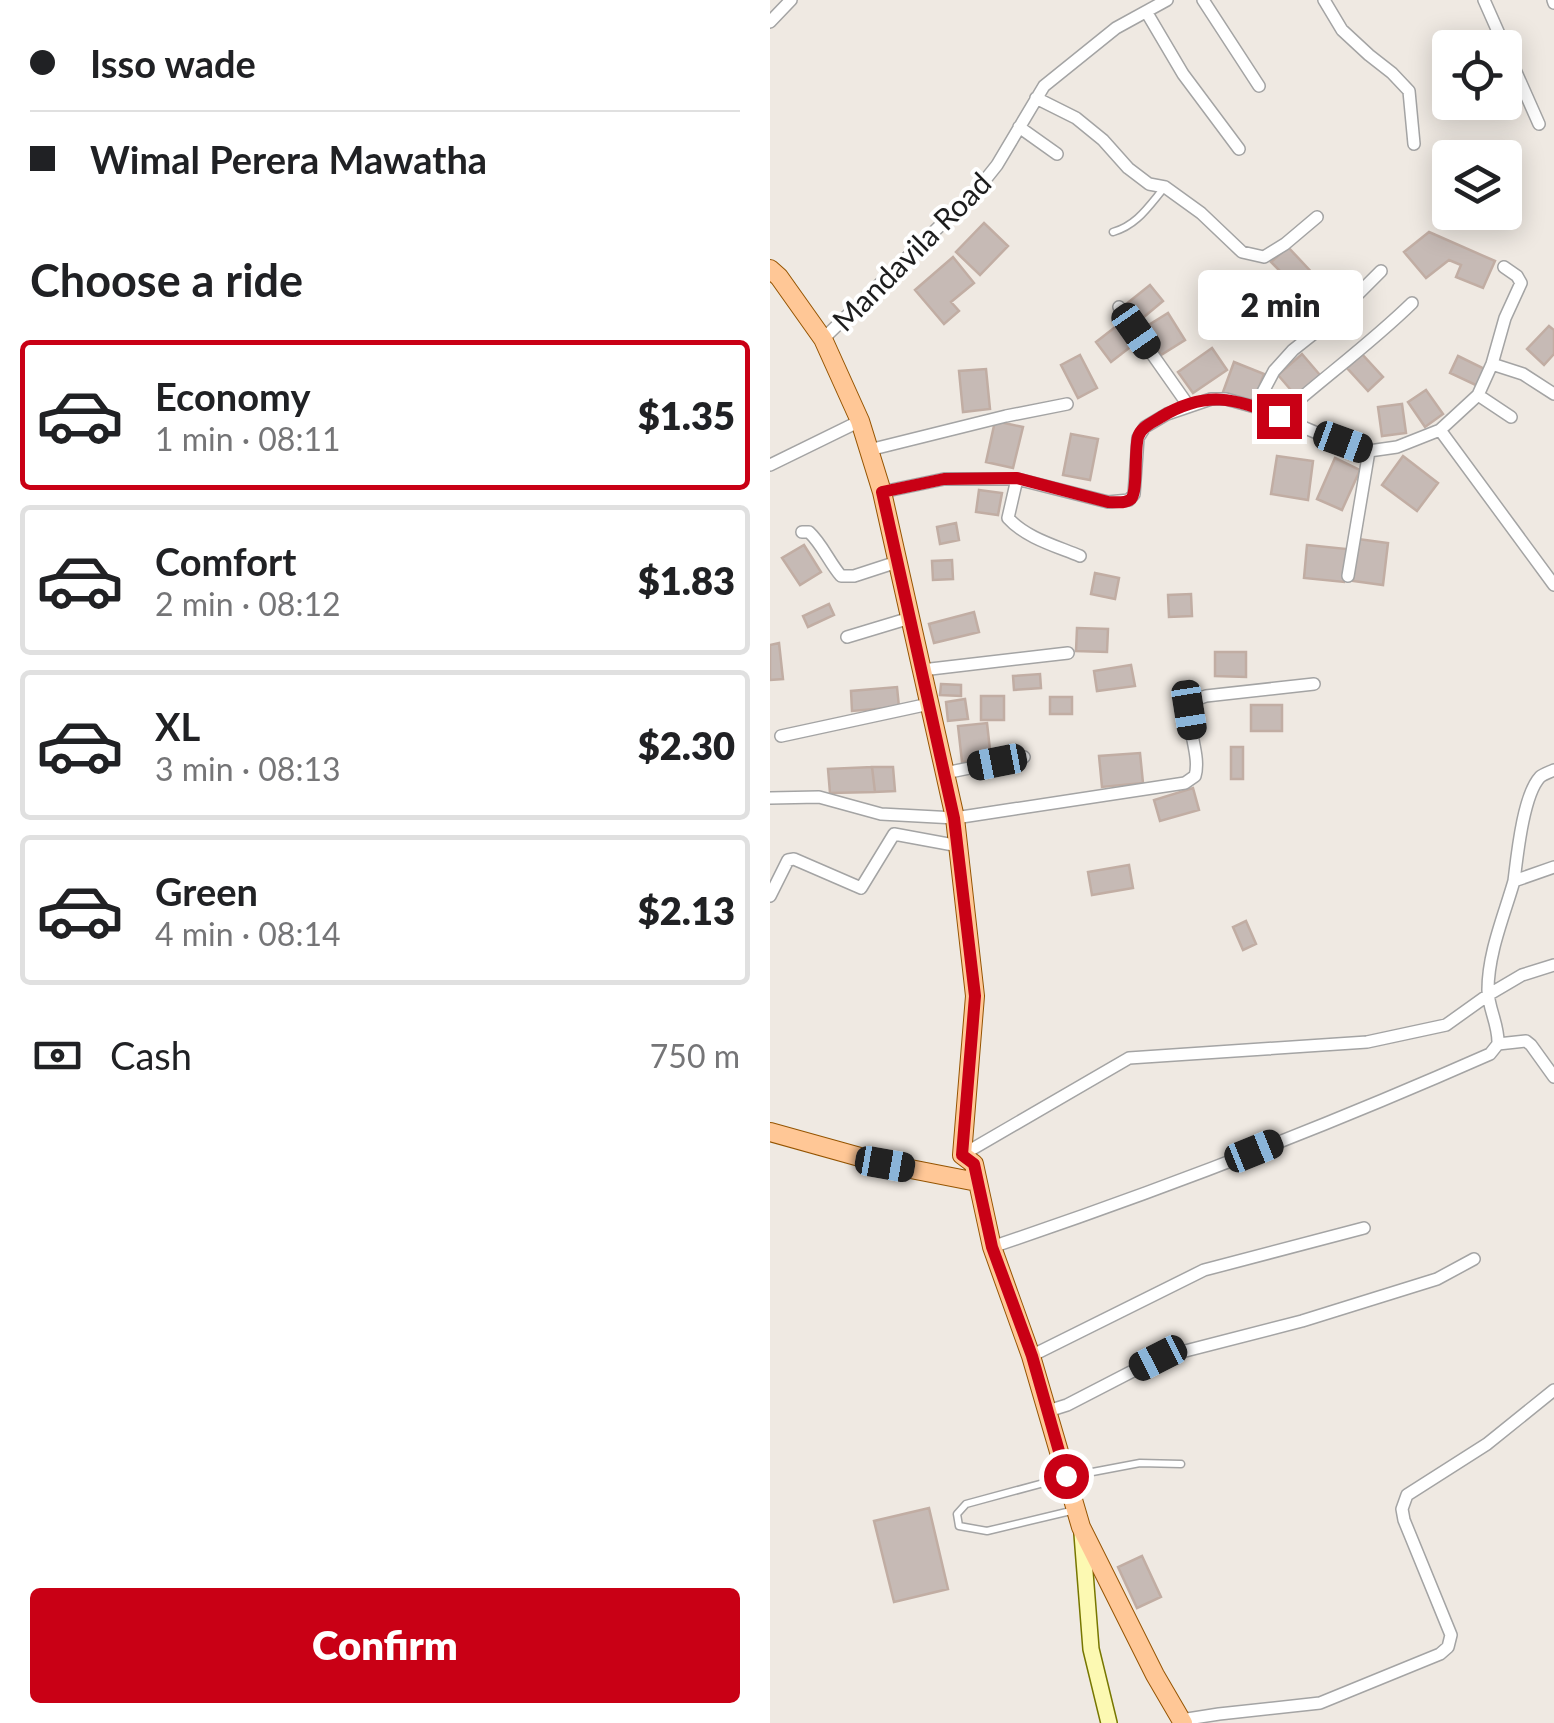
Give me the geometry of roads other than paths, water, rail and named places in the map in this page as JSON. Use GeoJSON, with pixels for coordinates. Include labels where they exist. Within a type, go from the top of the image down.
{"type":"FeatureCollection","features":[{"type":"Feature","properties":{"kind":"main road"},"geometry":{"type":"LineString","coordinates":[[770,269],[780,277],[824,340],[860,421],[882,492],[922,670],[959,846],[975,996],[962,1155],[974,1164],[992,1247],[1032,1356],[1079,1518],[1182,1722]]}},
{"type":"Feature","properties":{"kind":"main road"},"geometry":{"type":"LineString","coordinates":[[770,1132],[885,1164],[977,1182]]}},
{"type":"Feature","properties":{"kind":"street"},"geometry":{"type":"LineString","coordinates":[[770,22],[791,0]]}},
{"type":"Feature","properties":{"kind":"street","name":"Mandavila Road"},"geometry":{"type":"LineString","coordinates":[[824,340],[977,190],[1044,86],[1116,28],[1166,0]]}},
{"type":"Feature","properties":{"kind":"street"},"geometry":{"type":"LineString","coordinates":[[1203,0],[1259,86]]}},
{"type":"Feature","properties":{"kind":"street"},"geometry":{"type":"LineString","coordinates":[[1324,0],[1342,30],[1409,91],[1414,144]]}},
{"type":"Feature","properties":{"kind":"street"},"geometry":{"type":"LineString","coordinates":[[1484,0],[1539,124]]}},
{"type":"Feature","properties":{"kind":"street"},"geometry":{"type":"LineString","coordinates":[[1147,13],[1182,74],[1238,149]]}},
{"type":"Feature","properties":{"kind":"street"},"geometry":{"type":"LineString","coordinates":[[1036,98],[1076,118],[1128,168],[1149,184],[1165,187],[1201,213],[1242,252],[1264,257],[1317,217]]}},
{"type":"Feature","properties":{"kind":"street"},"geometry":{"type":"LineString","coordinates":[[1018,127],[1056,154]]}},
{"type":"Feature","properties":{"kind":"street"},"geometry":{"type":"LineString","coordinates":[[882,492],[944,479],[1017,478],[1108,502],[1130,500],[1134,494],[1140,434],[1145,427],[1167,414],[1211,398],[1255,407],[1369,451],[1397,447],[1440,430],[1478,395],[1521,283],[1504,267]]}},
{"type":"Feature","properties":{"kind":"street"},"geometry":{"type":"LineString","coordinates":[[1255,407],[1274,371],[1293,350],[1336,316],[1381,271]]}},
{"type":"Feature","properties":{"kind":"street"},"geometry":{"type":"LineString","coordinates":[[1279,416],[1377,338],[1412,303]]}},
{"type":"Feature","properties":{"kind":"street"},"geometry":{"type":"LineString","coordinates":[[1119,307],[1188,405]]}},
{"type":"Feature","properties":{"kind":"street"},"geometry":{"type":"LineString","coordinates":[[1492,364],[1522,374],[1554,394]]}},
{"type":"Feature","properties":{"kind":"street"},"geometry":{"type":"LineString","coordinates":[[1478,395],[1512,417]]}},
{"type":"Feature","properties":{"kind":"street"},"geometry":{"type":"LineString","coordinates":[[869,450],[1067,404]]}},
{"type":"Feature","properties":{"kind":"street"},"geometry":{"type":"LineString","coordinates":[[770,465],[860,421]]}},
{"type":"Feature","properties":{"kind":"street"},"geometry":{"type":"LineString","coordinates":[[1440,430],[1554,585]]}},
{"type":"Feature","properties":{"kind":"street"},"geometry":{"type":"LineString","coordinates":[[1348,576],[1369,451]]}},
{"type":"Feature","properties":{"kind":"street"},"geometry":{"type":"LineString","coordinates":[[1017,478],[1010,522],[1080,556]]}},
{"type":"Feature","properties":{"kind":"street"},"geometry":{"type":"LineString","coordinates":[[802,532],[809,532],[818,540],[841,576],[854,576],[898,562]]}},
{"type":"Feature","properties":{"kind":"street"},"geometry":{"type":"LineString","coordinates":[[847,638],[910,618]]}},
{"type":"Feature","properties":{"kind":"street"},"geometry":{"type":"LineString","coordinates":[[922,670],[1068,653]]}},
{"type":"Feature","properties":{"kind":"street"},"geometry":{"type":"LineString","coordinates":[[770,798],[818,797],[881,814],[954,818],[1185,783],[1196,776],[1198,765],[1189,710],[1195,700],[1314,684]]}},
{"type":"Feature","properties":{"kind":"street"},"geometry":{"type":"LineString","coordinates":[[781,736],[929,704]]}},
{"type":"Feature","properties":{"kind":"street"},"geometry":{"type":"LineString","coordinates":[[944,773],[1024,757]]}},
{"type":"Feature","properties":{"kind":"street"},"geometry":{"type":"LineString","coordinates":[[992,1247],[1152,1192],[1374,1106],[1490,1054],[1498,1044],[1499,1032],[1488,995],[1490,970],[1533,788],[1540,776],[1554,770]]}},
{"type":"Feature","properties":{"kind":"street"},"geometry":{"type":"LineString","coordinates":[[770,896],[788,860],[794,858],[860,888],[894,834],[959,846]]}},
{"type":"Feature","properties":{"kind":"street"},"geometry":{"type":"LineString","coordinates":[[1514,881],[1554,866]]}},
{"type":"Feature","properties":{"kind":"street"},"geometry":{"type":"LineString","coordinates":[[962,1155],[1129,1058],[1367,1042],[1446,1025],[1522,975],[1554,965]]}},
{"type":"Feature","properties":{"kind":"street"},"geometry":{"type":"LineString","coordinates":[[1498,1044],[1532,1044],[1554,1078]]}},
{"type":"Feature","properties":{"kind":"street"},"geometry":{"type":"LineString","coordinates":[[1032,1356],[1204,1270],[1364,1228]]}},
{"type":"Feature","properties":{"kind":"street"},"geometry":{"type":"LineString","coordinates":[[1048,1411],[1158,1358],[1302,1321],[1404,1289],[1437,1278],[1474,1258]]}},
{"type":"Feature","properties":{"kind":"street"},"geometry":{"type":"LineString","coordinates":[[1182,1722],[1320,1703],[1440,1654],[1448,1647],[1451,1635],[1402,1508],[1408,1495],[1488,1444],[1554,1390]]}},
{"type":"Feature","properties":{"kind":"street"},"geometry":{"type":"LineString","coordinates":[[1079,1518],[1091,1648],[1108,1723]]}},
{"type":"Feature","properties":{"kind":"lane"},"geometry":{"type":"LineString","coordinates":[[1113,232],[1128,228],[1165,187]]}},
{"type":"Feature","properties":{"kind":"lane"},"geometry":{"type":"LineString","coordinates":[[1079,1518],[987,1531],[959,1526],[957,1514],[966,1504],[1066,1476],[1140,1463],[1181,1464]]}}]}
